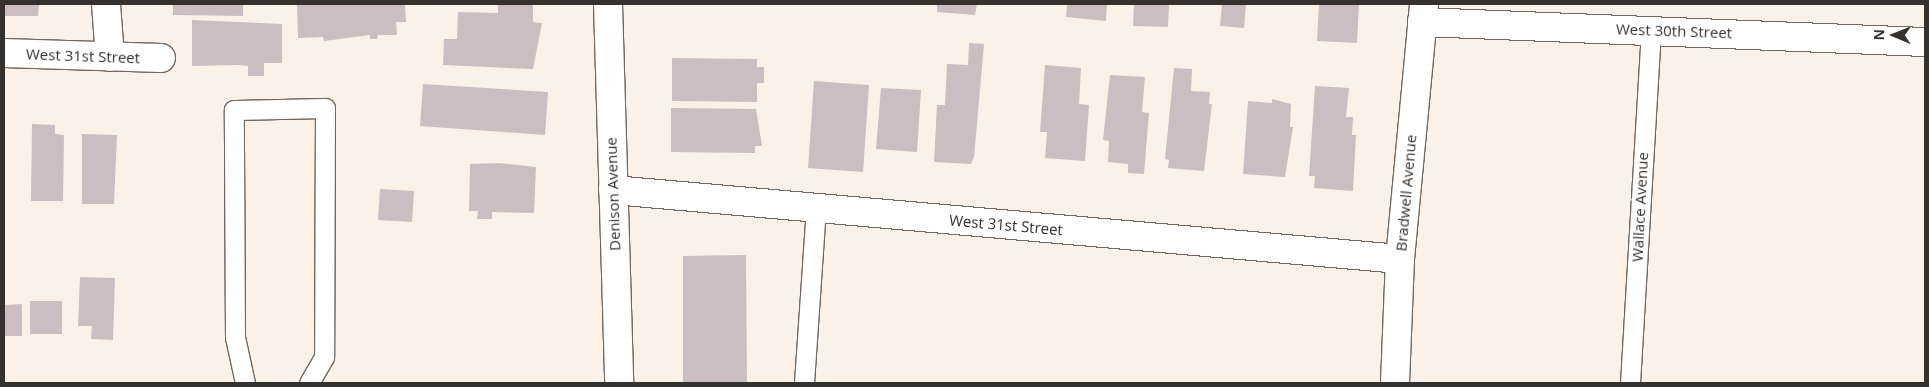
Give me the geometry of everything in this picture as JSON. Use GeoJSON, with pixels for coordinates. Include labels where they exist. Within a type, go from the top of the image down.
{"type":"FeatureCollection","features":[{"type":"Feature","properties":{"kind":"street"},"geometry":{"type":"LineString","coordinates":[[106,4],[110,57]]}},
{"type":"Feature","properties":{"kind":"street","name":"Denison Avenue"},"geometry":{"type":"LineString","coordinates":[[608,4],[619,383]]}},
{"type":"Feature","properties":{"kind":"street","name":"West 30th Street"},"geometry":{"type":"LineString","coordinates":[[1423,13],[1651,30],[1925,42]]}},
{"type":"Feature","properties":{"kind":"street","name":"Bradwell Avenue"},"geometry":{"type":"LineString","coordinates":[[1395,383],[1400,259],[1423,13]]}},
{"type":"Feature","properties":{"kind":"street","name":"West 31st Street"},"geometry":{"type":"LineString","coordinates":[[4,53],[162,58]]}},
{"type":"Feature","properties":{"kind":"street","name":"West 31st Street"},"geometry":{"type":"LineString","coordinates":[[613,190],[1400,259]]}},
{"type":"Feature","properties":{"kind":"lane","name":"Wallace Avenue"},"geometry":{"type":"LineString","coordinates":[[1630,383],[1651,30]]}},
{"type":"Feature","properties":{"kind":"lane"},"geometry":{"type":"LineString","coordinates":[[245,383],[235,336],[234,110],[325,108],[324,357],[309,383]]}},
{"type":"Feature","properties":{"kind":"lane"},"geometry":{"type":"LineString","coordinates":[[804,383],[816,208]]}},
{"type":"Feature","properties":{"kind":"building"},"geometry":{"type":"Polygon","coordinates":[[[4,4],[39,4],[38,16],[4,16],[4,4]]]}},
{"type":"Feature","properties":{"kind":"building"},"geometry":{"type":"Polygon","coordinates":[[[173,4],[243,4],[243,16],[173,15],[173,4]]]}},
{"type":"Feature","properties":{"kind":"building"},"geometry":{"type":"Polygon","coordinates":[[[297,4],[405,4],[406,22],[396,22],[397,35],[378,35],[377,39],[370,39],[370,35],[324,41],[323,37],[298,38],[297,4]]]}},
{"type":"Feature","properties":{"kind":"building"},"geometry":{"type":"Polygon","coordinates":[[[937,4],[977,4],[975,15],[937,12],[937,4]]]}},
{"type":"Feature","properties":{"kind":"building"},"geometry":{"type":"Polygon","coordinates":[[[1067,4],[1107,4],[1106,21],[1066,17],[1067,4]]]}},
{"type":"Feature","properties":{"kind":"building"},"geometry":{"type":"Polygon","coordinates":[[[1134,4],[1169,4],[1168,27],[1133,26],[1134,4]]]}},
{"type":"Feature","properties":{"kind":"building"},"geometry":{"type":"Polygon","coordinates":[[[1222,4],[1246,4],[1244,28],[1220,26],[1222,4]]]}},
{"type":"Feature","properties":{"kind":"building"},"geometry":{"type":"Polygon","coordinates":[[[1319,4],[1359,4],[1357,43],[1317,41],[1319,4]]]}},
{"type":"Feature","properties":{"kind":"building"},"geometry":{"type":"Polygon","coordinates":[[[498,5],[533,5],[533,22],[542,23],[533,69],[443,65],[444,39],[457,39],[458,12],[498,13],[498,5]]]}},
{"type":"Feature","properties":{"kind":"building"},"geometry":{"type":"Polygon","coordinates":[[[192,20],[282,24],[282,63],[264,63],[264,76],[248,76],[248,66],[192,66],[192,20]]]}},
{"type":"Feature","properties":{"kind":"building"},"geometry":{"type":"Polygon","coordinates":[[[969,43],[984,44],[974,157],[971,164],[934,162],[937,105],[945,105],[947,64],[968,65],[969,43]]]}},
{"type":"Feature","properties":{"kind":"building"},"geometry":{"type":"Polygon","coordinates":[[[672,58],[757,59],[757,67],[764,67],[764,83],[757,83],[757,102],[672,101],[672,58]]]}},
{"type":"Feature","properties":{"kind":"building"},"geometry":{"type":"Polygon","coordinates":[[[1045,65],[1081,68],[1079,104],[1089,105],[1085,161],[1045,158],[1047,132],[1040,132],[1045,65]]]}},
{"type":"Feature","properties":{"kind":"building"},"geometry":{"type":"Polygon","coordinates":[[[1174,68],[1192,69],[1191,91],[1210,92],[1209,104],[1212,104],[1204,171],[1168,168],[1169,160],[1165,159],[1174,68]]]}},
{"type":"Feature","properties":{"kind":"building"},"geometry":{"type":"Polygon","coordinates":[[[1110,75],[1145,77],[1142,112],[1149,113],[1144,174],[1128,173],[1128,164],[1108,162],[1109,141],[1103,140],[1110,75]]]}},
{"type":"Feature","properties":{"kind":"building"},"geometry":{"type":"Polygon","coordinates":[[[814,81],[869,85],[863,172],[808,168],[814,81]]]}},
{"type":"Feature","properties":{"kind":"building"},"geometry":{"type":"Polygon","coordinates":[[[423,84],[548,92],[545,135],[420,126],[423,84]]]}},
{"type":"Feature","properties":{"kind":"building"},"geometry":{"type":"Polygon","coordinates":[[[1315,86],[1349,88],[1346,117],[1353,117],[1352,135],[1356,135],[1353,191],[1314,188],[1315,176],[1309,176],[1315,86]]]}},
{"type":"Feature","properties":{"kind":"building"},"geometry":{"type":"Polygon","coordinates":[[[881,88],[921,90],[917,152],[876,149],[881,88]]]}},
{"type":"Feature","properties":{"kind":"building"},"geometry":{"type":"Polygon","coordinates":[[[1272,99],[1291,104],[1290,127],[1293,127],[1285,177],[1243,174],[1248,101],[1272,103],[1272,99]]]}},
{"type":"Feature","properties":{"kind":"building"},"geometry":{"type":"Polygon","coordinates":[[[671,108],[756,109],[762,146],[755,146],[755,153],[671,152],[671,108]]]}},
{"type":"Feature","properties":{"kind":"building"},"geometry":{"type":"Polygon","coordinates":[[[32,124],[55,125],[55,134],[64,135],[63,201],[31,201],[32,124]]]}},
{"type":"Feature","properties":{"kind":"building"},"geometry":{"type":"Polygon","coordinates":[[[82,134],[117,135],[114,204],[82,204],[82,134]]]}},
{"type":"Feature","properties":{"kind":"building"},"geometry":{"type":"Polygon","coordinates":[[[499,163],[536,167],[534,213],[492,212],[492,219],[477,219],[478,211],[469,211],[470,164],[499,163]]]}},
{"type":"Feature","properties":{"kind":"building"},"geometry":{"type":"Polygon","coordinates":[[[380,189],[414,191],[412,222],[378,220],[380,189]]]}},
{"type":"Feature","properties":{"kind":"building"},"geometry":{"type":"Polygon","coordinates":[[[746,255],[747,383],[683,383],[683,256],[746,255]]]}},
{"type":"Feature","properties":{"kind":"building"},"geometry":{"type":"Polygon","coordinates":[[[80,277],[115,278],[113,340],[91,339],[92,326],[78,326],[80,277]]]}},
{"type":"Feature","properties":{"kind":"building"},"geometry":{"type":"Polygon","coordinates":[[[30,301],[62,301],[62,334],[30,334],[30,301]]]}},
{"type":"Feature","properties":{"kind":"building"},"geometry":{"type":"Polygon","coordinates":[[[22,304],[22,336],[4,336],[4,305],[22,304]]]}}]}
